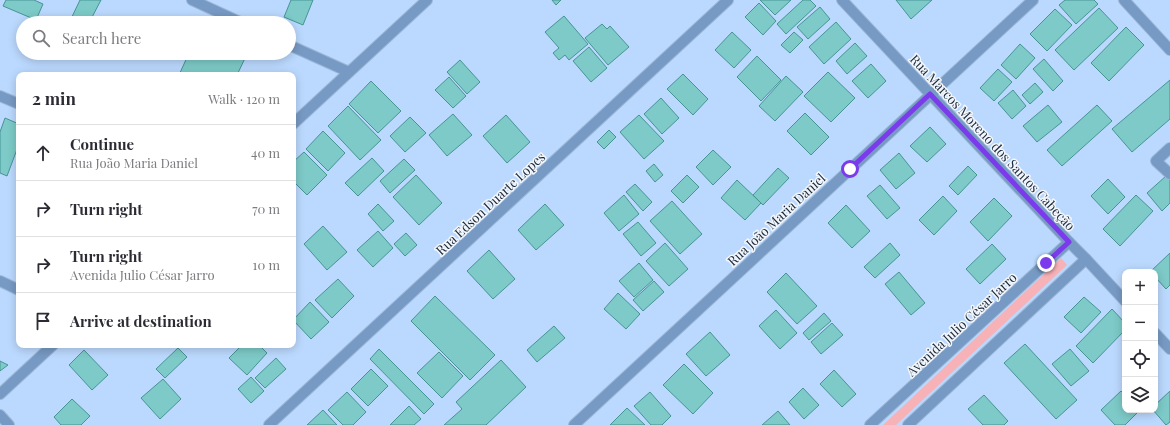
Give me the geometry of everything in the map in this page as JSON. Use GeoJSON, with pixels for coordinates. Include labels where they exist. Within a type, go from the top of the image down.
{"type":"FeatureCollection","features":[{"type":"Feature","properties":{"kind":"street"},"geometry":{"type":"LineString","coordinates":[[192,0],[227,16]]}},
{"type":"Feature","properties":{"kind":"street"},"geometry":{"type":"LineString","coordinates":[[296,121],[427,0]]}},
{"type":"Feature","properties":{"kind":"street","name":"Rua Edson Duarte Lopes"},"geometry":{"type":"LineString","coordinates":[[269,425],[728,0]]}},
{"type":"Feature","properties":{"kind":"street","name":"Rua Marcos Moreno dos Santos Cabeção"},"geometry":{"type":"LineString","coordinates":[[842,0],[1122,298]]}},
{"type":"Feature","properties":{"kind":"street","name":"Rua João Maria Daniel"},"geometry":{"type":"LineString","coordinates":[[574,425],[1032,0]]}},
{"type":"Feature","properties":{"kind":"street"},"geometry":{"type":"LineString","coordinates":[[1124,0],[1170,50]]}},
{"type":"Feature","properties":{"kind":"street"},"geometry":{"type":"LineString","coordinates":[[296,48],[349,72]]}},
{"type":"Feature","properties":{"kind":"street"},"geometry":{"type":"LineString","coordinates":[[0,96],[16,103]]}},
{"type":"Feature","properties":{"kind":"street"},"geometry":{"type":"LineString","coordinates":[[1170,148],[1156,161],[1170,174]]}},
{"type":"Feature","properties":{"kind":"street","name":"Avenida Julio César Jarro"},"geometry":{"type":"LineString","coordinates":[[870,425],[1069,242]]}},
{"type":"Feature","properties":{"kind":"street"},"geometry":{"type":"LineString","coordinates":[[908,425],[1086,259]]}},
{"type":"Feature","properties":{"kind":"street"},"geometry":{"type":"LineString","coordinates":[[0,281],[16,289]]}},
{"type":"Feature","properties":{"kind":"street"},"geometry":{"type":"LineString","coordinates":[[1158,336],[1170,349]]}},
{"type":"Feature","properties":{"kind":"street"},"geometry":{"type":"LineString","coordinates":[[0,394],[50,348]]}},
{"type":"Feature","properties":{"kind":"street"},"geometry":{"type":"LineString","coordinates":[[0,415],[9,425]]}},
{"type":"Feature","properties":{"kind":"shaded area"},"geometry":{"type":"Polygon","coordinates":[[[1061,258],[1067,265],[896,425],[883,425],[1061,258]]]}},
{"type":"Feature","properties":{"kind":"building"},"geometry":{"type":"Polygon","coordinates":[[[6,0],[34,0],[43,4],[38,16],[27,16],[3,6],[6,0]]]}},
{"type":"Feature","properties":{"kind":"building"},"geometry":{"type":"Polygon","coordinates":[[[80,0],[101,0],[93,16],[72,16],[80,0]]]}},
{"type":"Feature","properties":{"kind":"building"},"geometry":{"type":"Polygon","coordinates":[[[291,0],[313,0],[303,25],[296,22],[296,16],[284,16],[291,0]]]}},
{"type":"Feature","properties":{"kind":"building"},"geometry":{"type":"Polygon","coordinates":[[[552,0],[561,0],[556,5],[552,0]]]}},
{"type":"Feature","properties":{"kind":"building"},"geometry":{"type":"Polygon","coordinates":[[[760,0],[791,0],[775,15],[760,0]]]}},
{"type":"Feature","properties":{"kind":"building"},"geometry":{"type":"Polygon","coordinates":[[[803,0],[810,0],[816,6],[786,34],[777,24],[803,0]]]}},
{"type":"Feature","properties":{"kind":"building"},"geometry":{"type":"Polygon","coordinates":[[[896,0],[932,0],[911,19],[896,0]]]}},
{"type":"Feature","properties":{"kind":"building"},"geometry":{"type":"Polygon","coordinates":[[[1065,0],[1094,0],[1098,4],[1076,24],[1059,5],[1065,0]]]}},
{"type":"Feature","properties":{"kind":"building"},"geometry":{"type":"Polygon","coordinates":[[[759,3],[776,21],[763,35],[745,17],[759,3]]]}},
{"type":"Feature","properties":{"kind":"building"},"geometry":{"type":"Polygon","coordinates":[[[820,7],[830,19],[808,39],[797,27],[820,7]]]}},
{"type":"Feature","properties":{"kind":"building"},"geometry":{"type":"Polygon","coordinates":[[[1099,8],[1118,28],[1074,70],[1055,50],[1099,8]]]}},
{"type":"Feature","properties":{"kind":"building"},"geometry":{"type":"Polygon","coordinates":[[[1055,9],[1072,25],[1047,51],[1030,34],[1055,9]]]}},
{"type":"Feature","properties":{"kind":"building"},"geometry":{"type":"Polygon","coordinates":[[[564,16],[588,44],[569,60],[565,55],[559,60],[553,53],[559,48],[545,32],[564,16]]]}},
{"type":"Feature","properties":{"kind":"building"},"geometry":{"type":"Polygon","coordinates":[[[836,22],[851,39],[824,64],[809,47],[836,22]]]}},
{"type":"Feature","properties":{"kind":"building"},"geometry":{"type":"Polygon","coordinates":[[[602,24],[607,29],[610,26],[629,47],[608,65],[585,38],[602,24]]]}},
{"type":"Feature","properties":{"kind":"building"},"geometry":{"type":"Polygon","coordinates":[[[1126,27],[1144,45],[1109,81],[1091,63],[1126,27]]]}},
{"type":"Feature","properties":{"kind":"building"},"geometry":{"type":"Polygon","coordinates":[[[732,32],[751,50],[734,68],[715,50],[732,32]]]}},
{"type":"Feature","properties":{"kind":"building"},"geometry":{"type":"Polygon","coordinates":[[[794,32],[803,40],[790,53],[781,45],[794,32]]]}},
{"type":"Feature","properties":{"kind":"building"},"geometry":{"type":"Polygon","coordinates":[[[855,43],[867,56],[847,74],[836,61],[855,43]]]}},
{"type":"Feature","properties":{"kind":"building"},"geometry":{"type":"Polygon","coordinates":[[[1020,44],[1035,58],[1016,79],[1001,65],[1020,44]]]}},
{"type":"Feature","properties":{"kind":"building"},"geometry":{"type":"Polygon","coordinates":[[[589,47],[607,68],[591,82],[573,61],[589,47]]]}},
{"type":"Feature","properties":{"kind":"building"},"geometry":{"type":"Polygon","coordinates":[[[757,56],[781,80],[761,101],[737,77],[757,56]]]}},
{"type":"Feature","properties":{"kind":"building"},"geometry":{"type":"Polygon","coordinates":[[[1044,59],[1063,81],[1053,91],[1033,69],[1044,59]]]}},
{"type":"Feature","properties":{"kind":"building"},"geometry":{"type":"Polygon","coordinates":[[[186,60],[244,60],[238,72],[180,72],[186,60]]]}},
{"type":"Feature","properties":{"kind":"building"},"geometry":{"type":"Polygon","coordinates":[[[460,60],[480,82],[467,94],[447,72],[460,60]]]}},
{"type":"Feature","properties":{"kind":"building"},"geometry":{"type":"Polygon","coordinates":[[[871,64],[886,81],[868,98],[852,81],[871,64]]]}},
{"type":"Feature","properties":{"kind":"building"},"geometry":{"type":"Polygon","coordinates":[[[998,69],[1012,82],[994,101],[980,88],[998,69]]]}},
{"type":"Feature","properties":{"kind":"building"},"geometry":{"type":"Polygon","coordinates":[[[828,72],[855,98],[831,122],[804,96],[828,72]]]}},
{"type":"Feature","properties":{"kind":"building"},"geometry":{"type":"Polygon","coordinates":[[[683,74],[708,99],[693,115],[667,89],[683,74]]]}},
{"type":"Feature","properties":{"kind":"building"},"geometry":{"type":"Polygon","coordinates":[[[786,76],[803,92],[775,121],[759,106],[786,76]]]}},
{"type":"Feature","properties":{"kind":"building"},"geometry":{"type":"Polygon","coordinates":[[[449,77],[466,96],[453,108],[435,90],[449,77]]]}},
{"type":"Feature","properties":{"kind":"building"},"geometry":{"type":"Polygon","coordinates":[[[1170,80],[1170,119],[1132,152],[1112,129],[1170,80]]]}},
{"type":"Feature","properties":{"kind":"building"},"geometry":{"type":"Polygon","coordinates":[[[371,81],[401,111],[378,133],[349,104],[371,81]]]}},
{"type":"Feature","properties":{"kind":"building"},"geometry":{"type":"Polygon","coordinates":[[[1035,83],[1043,92],[1030,104],[1022,95],[1035,83]]]}},
{"type":"Feature","properties":{"kind":"building"},"geometry":{"type":"Polygon","coordinates":[[[1013,90],[1026,106],[1012,119],[998,103],[1013,90]]]}},
{"type":"Feature","properties":{"kind":"building"},"geometry":{"type":"Polygon","coordinates":[[[661,98],[679,118],[662,134],[644,114],[661,98]]]}},
{"type":"Feature","properties":{"kind":"building"},"geometry":{"type":"Polygon","coordinates":[[[1048,105],[1062,122],[1037,142],[1023,126],[1048,105]]]}},
{"type":"Feature","properties":{"kind":"building"},"geometry":{"type":"Polygon","coordinates":[[[1097,105],[1112,121],[1062,166],[1047,150],[1097,105]]]}},
{"type":"Feature","properties":{"kind":"building"},"geometry":{"type":"Polygon","coordinates":[[[348,106],[381,140],[360,160],[328,126],[348,106]]]}},
{"type":"Feature","properties":{"kind":"building"},"geometry":{"type":"Polygon","coordinates":[[[805,113],[829,137],[811,155],[787,131],[805,113]]]}},
{"type":"Feature","properties":{"kind":"building"},"geometry":{"type":"Polygon","coordinates":[[[453,114],[472,135],[447,156],[429,135],[453,114]]]}},
{"type":"Feature","properties":{"kind":"building"},"geometry":{"type":"Polygon","coordinates":[[[506,115],[530,142],[507,163],[483,136],[506,115]]]}},
{"type":"Feature","properties":{"kind":"building"},"geometry":{"type":"Polygon","coordinates":[[[639,115],[664,141],[644,159],[620,132],[639,115]]]}},
{"type":"Feature","properties":{"kind":"building"},"geometry":{"type":"Polygon","coordinates":[[[410,117],[426,133],[405,152],[390,136],[410,117]]]}},
{"type":"Feature","properties":{"kind":"building"},"geometry":{"type":"Polygon","coordinates":[[[5,118],[16,123],[16,152],[7,176],[0,173],[0,132],[5,118]]]}},
{"type":"Feature","properties":{"kind":"building"},"geometry":{"type":"Polygon","coordinates":[[[930,127],[946,144],[927,162],[910,146],[930,127]]]}},
{"type":"Feature","properties":{"kind":"building"},"geometry":{"type":"Polygon","coordinates":[[[609,130],[616,137],[604,149],[597,142],[609,130]]]}},
{"type":"Feature","properties":{"kind":"building"},"geometry":{"type":"Polygon","coordinates":[[[323,131],[345,153],[328,171],[306,149],[323,131]]]}},
{"type":"Feature","properties":{"kind":"building"},"geometry":{"type":"Polygon","coordinates":[[[713,150],[731,167],[713,185],[696,167],[713,150]]]}},
{"type":"Feature","properties":{"kind":"building"},"geometry":{"type":"Polygon","coordinates":[[[304,152],[327,175],[307,195],[296,184],[296,159],[304,152]]]}},
{"type":"Feature","properties":{"kind":"building"},"geometry":{"type":"Polygon","coordinates":[[[899,153],[915,173],[896,189],[880,170],[899,153]]]}},
{"type":"Feature","properties":{"kind":"building"},"geometry":{"type":"Polygon","coordinates":[[[372,158],[384,171],[358,196],[345,183],[372,158]]]}},
{"type":"Feature","properties":{"kind":"building"},"geometry":{"type":"Polygon","coordinates":[[[404,159],[415,170],[390,193],[380,181],[404,159]]]}},
{"type":"Feature","properties":{"kind":"building"},"geometry":{"type":"Polygon","coordinates":[[[654,164],[663,175],[655,182],[646,171],[654,164]]]}},
{"type":"Feature","properties":{"kind":"building"},"geometry":{"type":"Polygon","coordinates":[[[968,166],[977,175],[958,195],[949,186],[968,166]]]}},
{"type":"Feature","properties":{"kind":"building"},"geometry":{"type":"Polygon","coordinates":[[[778,168],[789,178],[763,205],[753,195],[778,168]]]}},
{"type":"Feature","properties":{"kind":"building"},"geometry":{"type":"Polygon","coordinates":[[[416,175],[442,203],[419,225],[393,197],[416,175]]]}},
{"type":"Feature","properties":{"kind":"building"},"geometry":{"type":"Polygon","coordinates":[[[687,175],[699,187],[683,203],[671,191],[687,175]]]}},
{"type":"Feature","properties":{"kind":"building"},"geometry":{"type":"Polygon","coordinates":[[[1166,176],[1170,180],[1170,203],[1162,211],[1147,193],[1166,176]]]}},
{"type":"Feature","properties":{"kind":"building"},"geometry":{"type":"Polygon","coordinates":[[[1108,179],[1125,197],[1108,214],[1091,196],[1108,179]]]}},
{"type":"Feature","properties":{"kind":"building"},"geometry":{"type":"Polygon","coordinates":[[[737,180],[761,203],[745,220],[721,198],[737,180]]]}},
{"type":"Feature","properties":{"kind":"building"},"geometry":{"type":"Polygon","coordinates":[[[635,184],[652,202],[643,211],[626,192],[635,184]]]}},
{"type":"Feature","properties":{"kind":"building"},"geometry":{"type":"Polygon","coordinates":[[[880,185],[900,208],[887,219],[867,196],[880,185]]]}},
{"type":"Feature","properties":{"kind":"building"},"geometry":{"type":"Polygon","coordinates":[[[624,195],[639,214],[619,231],[604,213],[624,195]]]}},
{"type":"Feature","properties":{"kind":"building"},"geometry":{"type":"Polygon","coordinates":[[[1136,195],[1153,211],[1120,246],[1103,229],[1136,195]]]}},
{"type":"Feature","properties":{"kind":"building"},"geometry":{"type":"Polygon","coordinates":[[[943,196],[957,211],[934,235],[919,220],[943,196]]]}},
{"type":"Feature","properties":{"kind":"building"},"geometry":{"type":"Polygon","coordinates":[[[994,198],[1012,216],[988,241],[970,222],[994,198]]]}},
{"type":"Feature","properties":{"kind":"building"},"geometry":{"type":"Polygon","coordinates":[[[672,201],[702,234],[680,254],[650,221],[672,201]]]}},
{"type":"Feature","properties":{"kind":"building"},"geometry":{"type":"Polygon","coordinates":[[[378,204],[394,221],[383,231],[368,214],[378,204]]]}},
{"type":"Feature","properties":{"kind":"building"},"geometry":{"type":"Polygon","coordinates":[[[545,204],[564,225],[536,250],[518,230],[545,204]]]}},
{"type":"Feature","properties":{"kind":"building"},"geometry":{"type":"Polygon","coordinates":[[[846,205],[870,231],[852,248],[828,223],[846,205]]]}},
{"type":"Feature","properties":{"kind":"building"},"geometry":{"type":"Polygon","coordinates":[[[638,222],[656,243],[641,256],[623,234],[638,222]]]}},
{"type":"Feature","properties":{"kind":"building"},"geometry":{"type":"Polygon","coordinates":[[[323,226],[347,252],[327,270],[304,244],[323,226]]]}},
{"type":"Feature","properties":{"kind":"building"},"geometry":{"type":"Polygon","coordinates":[[[378,231],[393,248],[373,267],[357,250],[378,231]]]}},
{"type":"Feature","properties":{"kind":"building"},"geometry":{"type":"Polygon","coordinates":[[[406,233],[417,245],[405,256],[394,244],[406,233]]]}},
{"type":"Feature","properties":{"kind":"building"},"geometry":{"type":"Polygon","coordinates":[[[665,243],[688,269],[669,286],[646,261],[665,243]]]}},
{"type":"Feature","properties":{"kind":"building"},"geometry":{"type":"Polygon","coordinates":[[[890,243],[900,255],[875,278],[864,267],[890,243]]]}},
{"type":"Feature","properties":{"kind":"building"},"geometry":{"type":"Polygon","coordinates":[[[992,244],[1006,259],[980,284],[966,269],[992,244]]]}},
{"type":"Feature","properties":{"kind":"building"},"geometry":{"type":"Polygon","coordinates":[[[489,250],[515,279],[493,299],[467,271],[489,250]]]}},
{"type":"Feature","properties":{"kind":"building"},"geometry":{"type":"Polygon","coordinates":[[[1170,253],[1170,285],[1166,289],[1158,280],[1158,269],[1153,269],[1170,253]]]}},
{"type":"Feature","properties":{"kind":"building"},"geometry":{"type":"Polygon","coordinates":[[[639,263],[653,280],[634,297],[619,281],[639,263]]]}},
{"type":"Feature","properties":{"kind":"building"},"geometry":{"type":"Polygon","coordinates":[[[899,272],[925,303],[911,315],[885,284],[899,272]]]}},
{"type":"Feature","properties":{"kind":"building"},"geometry":{"type":"Polygon","coordinates":[[[786,273],[817,306],[797,324],[767,292],[786,273]]]}},
{"type":"Feature","properties":{"kind":"building"},"geometry":{"type":"Polygon","coordinates":[[[338,279],[354,296],[332,318],[315,300],[338,279]]]}},
{"type":"Feature","properties":{"kind":"building"},"geometry":{"type":"Polygon","coordinates":[[[654,281],[664,292],[643,311],[633,300],[654,281]]]}},
{"type":"Feature","properties":{"kind":"building"},"geometry":{"type":"Polygon","coordinates":[[[618,293],[640,314],[626,329],[604,309],[618,293]]]}},
{"type":"Feature","properties":{"kind":"building"},"geometry":{"type":"Polygon","coordinates":[[[435,296],[495,355],[470,380],[411,321],[435,296]]]}},
{"type":"Feature","properties":{"kind":"building"},"geometry":{"type":"Polygon","coordinates":[[[1084,297],[1101,312],[1081,333],[1064,317],[1084,297]]]}},
{"type":"Feature","properties":{"kind":"building"},"geometry":{"type":"Polygon","coordinates":[[[310,302],[329,322],[311,339],[296,323],[296,317],[310,302]]]}},
{"type":"Feature","properties":{"kind":"building"},"geometry":{"type":"Polygon","coordinates":[[[1112,309],[1122,320],[1122,333],[1093,363],[1076,346],[1112,309]]]}},
{"type":"Feature","properties":{"kind":"building"},"geometry":{"type":"Polygon","coordinates":[[[776,310],[797,333],[780,349],[759,326],[776,310]]]}},
{"type":"Feature","properties":{"kind":"building"},"geometry":{"type":"Polygon","coordinates":[[[824,313],[831,321],[809,340],[803,333],[824,313]]]}},
{"type":"Feature","properties":{"kind":"building"},"geometry":{"type":"Polygon","coordinates":[[[832,323],[843,335],[821,354],[811,342],[832,323]]]}},
{"type":"Feature","properties":{"kind":"building"},"geometry":{"type":"Polygon","coordinates":[[[554,326],[565,338],[537,362],[527,350],[554,326]]]}},
{"type":"Feature","properties":{"kind":"building"},"geometry":{"type":"Polygon","coordinates":[[[710,332],[730,355],[706,376],[686,354],[710,332]]]}},
{"type":"Feature","properties":{"kind":"building"},"geometry":{"type":"Polygon","coordinates":[[[1025,344],[1077,400],[1056,419],[1004,363],[1025,344]]]}},
{"type":"Feature","properties":{"kind":"building"},"geometry":{"type":"Polygon","coordinates":[[[178,348],[187,357],[165,378],[156,369],[178,348]]]}},
{"type":"Feature","properties":{"kind":"building"},"geometry":{"type":"Polygon","coordinates":[[[239,348],[262,348],[267,353],[247,375],[229,358],[239,348]]]}},
{"type":"Feature","properties":{"kind":"building"},"geometry":{"type":"Polygon","coordinates":[[[379,349],[434,404],[424,414],[370,359],[379,349]]]}},
{"type":"Feature","properties":{"kind":"building"},"geometry":{"type":"Polygon","coordinates":[[[1070,349],[1089,371],[1071,386],[1052,364],[1070,349]]]}},
{"type":"Feature","properties":{"kind":"building"},"geometry":{"type":"Polygon","coordinates":[[[84,350],[108,375],[92,390],[69,365],[84,350]]]}},
{"type":"Feature","properties":{"kind":"building"},"geometry":{"type":"Polygon","coordinates":[[[439,352],[463,376],[442,398],[417,373],[439,352]]]}},
{"type":"Feature","properties":{"kind":"building"},"geometry":{"type":"Polygon","coordinates":[[[276,358],[286,369],[265,388],[255,378],[276,358]]]}},
{"type":"Feature","properties":{"kind":"building"},"geometry":{"type":"Polygon","coordinates":[[[501,360],[526,387],[486,425],[444,425],[462,409],[456,402],[501,360]]]}},
{"type":"Feature","properties":{"kind":"building"},"geometry":{"type":"Polygon","coordinates":[[[0,361],[8,365],[0,371],[0,361]]]}},
{"type":"Feature","properties":{"kind":"building"},"geometry":{"type":"Polygon","coordinates":[[[684,364],[713,393],[693,414],[663,385],[684,364]]]}},
{"type":"Feature","properties":{"kind":"building"},"geometry":{"type":"Polygon","coordinates":[[[371,369],[388,386],[368,406],[351,389],[371,369]]]}},
{"type":"Feature","properties":{"kind":"building"},"geometry":{"type":"Polygon","coordinates":[[[834,370],[856,394],[842,407],[820,384],[834,370]]]}},
{"type":"Feature","properties":{"kind":"building"},"geometry":{"type":"Polygon","coordinates":[[[251,377],[264,391],[251,403],[238,389],[251,377]]]}},
{"type":"Feature","properties":{"kind":"building"},"geometry":{"type":"Polygon","coordinates":[[[163,379],[181,399],[160,419],[141,398],[163,379]]]}},
{"type":"Feature","properties":{"kind":"building"},"geometry":{"type":"Polygon","coordinates":[[[803,388],[819,405],[804,419],[789,402],[803,388]]]}},
{"type":"Feature","properties":{"kind":"building"},"geometry":{"type":"Polygon","coordinates":[[[1121,391],[1122,413],[1137,413],[1125,425],[1115,425],[1101,410],[1121,391]]]}},
{"type":"Feature","properties":{"kind":"building"},"geometry":{"type":"Polygon","coordinates":[[[1170,391],[1170,422],[1166,425],[1156,413],[1158,413],[1158,402],[1170,391]]]}},
{"type":"Feature","properties":{"kind":"building"},"geometry":{"type":"Polygon","coordinates":[[[347,392],[366,412],[353,425],[343,425],[328,410],[347,392]]]}},
{"type":"Feature","properties":{"kind":"building"},"geometry":{"type":"Polygon","coordinates":[[[650,392],[671,416],[662,425],[651,425],[634,406],[650,392]]]}},
{"type":"Feature","properties":{"kind":"building"},"geometry":{"type":"Polygon","coordinates":[[[984,395],[1008,421],[1004,425],[983,425],[968,409],[984,395]]]}},
{"type":"Feature","properties":{"kind":"building"},"geometry":{"type":"Polygon","coordinates":[[[72,399],[90,416],[81,425],[61,425],[54,417],[72,399]]]}},
{"type":"Feature","properties":{"kind":"building"},"geometry":{"type":"Polygon","coordinates":[[[409,406],[421,419],[414,425],[390,425],[409,406]]]}},
{"type":"Feature","properties":{"kind":"building"},"geometry":{"type":"Polygon","coordinates":[[[627,408],[645,425],[610,425],[627,408]]]}},
{"type":"Feature","properties":{"kind":"building"},"geometry":{"type":"Polygon","coordinates":[[[323,410],[337,425],[307,425],[323,410]]]}},
{"type":"Feature","properties":{"kind":"building"},"geometry":{"type":"Polygon","coordinates":[[[778,411],[790,425],[762,425],[778,411]]]}},
{"type":"Feature","properties":{"kind":"route"},"geometry":{"type":"LineString","coordinates":[[850,169],[930,94],[1069,242],[1046,263]]}}]}
